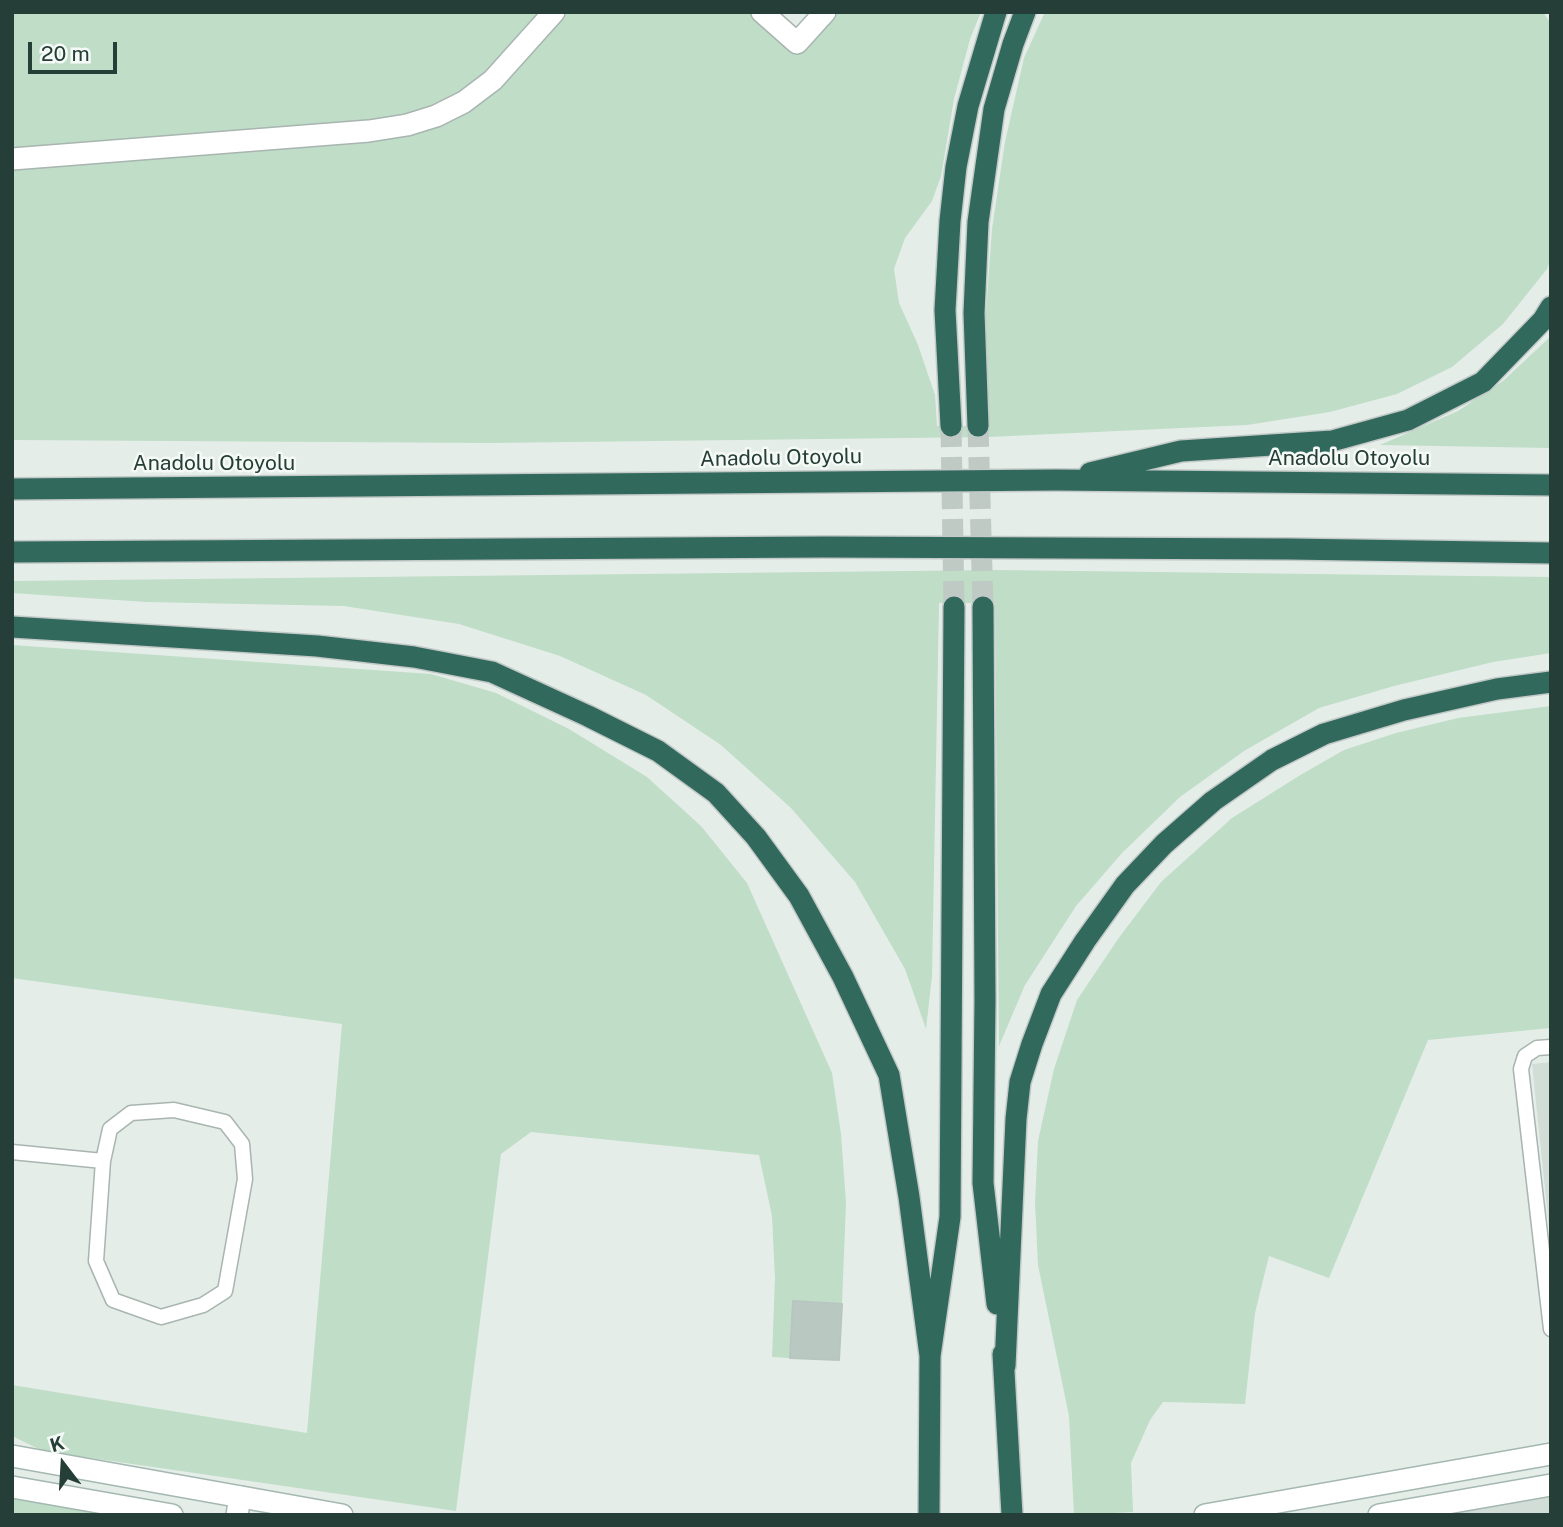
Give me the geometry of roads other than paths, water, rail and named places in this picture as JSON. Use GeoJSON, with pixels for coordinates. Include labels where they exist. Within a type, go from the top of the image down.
{"type":"FeatureCollection","features":[{"type":"Feature","properties":{"kind":"highway"},"geometry":{"type":"LineString","coordinates":[[951,426],[945,310],[950,221],[956,167],[968,106],[996,12]]}},
{"type":"Feature","properties":{"kind":"highway"},"geometry":{"type":"LineString","coordinates":[[978,426],[974,313],[978,222],[994,109],[1025,12]]}},
{"type":"Feature","properties":{"kind":"highway"},"geometry":{"type":"LineString","coordinates":[[1056,481],[1181,452],[1332,441],[1408,420],[1483,382],[1543,320],[1551,307]]}},
{"type":"Feature","properties":{"kind":"highway","name":"Anadolu Otoyolu"},"geometry":{"type":"LineString","coordinates":[[12,489],[1056,481],[1551,485]]}},
{"type":"Feature","properties":{"kind":"highway"},"geometry":{"type":"LineString","coordinates":[[12,552],[852,547],[1551,553]]}},
{"type":"Feature","properties":{"kind":"highway"},"geometry":{"type":"LineString","coordinates":[[929,1515],[930,1356],[950,1217],[954,607]]}},
{"type":"Feature","properties":{"kind":"highway"},"geometry":{"type":"LineString","coordinates":[[983,607],[983,1183],[1005,1366],[1012,1515]]}},
{"type":"Feature","properties":{"kind":"highway"},"geometry":{"type":"LineString","coordinates":[[12,627],[317,646],[414,657],[492,673],[658,751],[716,793],[756,837],[799,896],[843,977],[889,1075],[909,1197],[930,1356]]}},
{"type":"Feature","properties":{"kind":"highway"},"geometry":{"type":"LineString","coordinates":[[1005,1366],[1020,1082],[1051,994],[1125,885],[1164,844],[1213,801],[1272,760],[1324,734],[1404,710],[1497,689],[1551,682]]}},
{"type":"Feature","properties":{"kind":"main road"},"geometry":{"type":"LineString","coordinates":[[12,159],[369,131],[407,125],[436,116],[464,102],[494,80],[554,12]]}},
{"type":"Feature","properties":{"kind":"main road"},"geometry":{"type":"LineString","coordinates":[[762,12],[797,43],[825,12]]}},
{"type":"Feature","properties":{"kind":"main road"},"geometry":{"type":"LineString","coordinates":[[1205,1515],[1551,1454]]}},
{"type":"Feature","properties":{"kind":"main road"},"geometry":{"type":"LineString","coordinates":[[12,1456],[238,1506],[342,1515]]}},
{"type":"Feature","properties":{"kind":"main road"},"geometry":{"type":"LineString","coordinates":[[1380,1515],[1551,1485]]}},
{"type":"Feature","properties":{"kind":"main road"},"geometry":{"type":"LineString","coordinates":[[12,1487],[172,1515]]}},
{"type":"Feature","properties":{"kind":"lane"},"geometry":{"type":"LineString","coordinates":[[1551,1047],[1536,1048],[1525,1056],[1521,1069],[1551,1329]]}},
{"type":"Feature","properties":{"kind":"lane"},"geometry":{"type":"LineString","coordinates":[[174,1110],[225,1122],[242,1143],[245,1180],[225,1291],[203,1305],[161,1317],[113,1300],[96,1261],[103,1161],[110,1129],[131,1113],[174,1110]]}},
{"type":"Feature","properties":{"kind":"lane"},"geometry":{"type":"LineString","coordinates":[[12,1152],[103,1161]]}},
{"type":"Feature","properties":{"kind":"tunnel"},"geometry":{"type":"LineString","coordinates":[[951,426],[954,607]]}},
{"type":"Feature","properties":{"kind":"tunnel"},"geometry":{"type":"LineString","coordinates":[[978,426],[983,607]]}}]}
